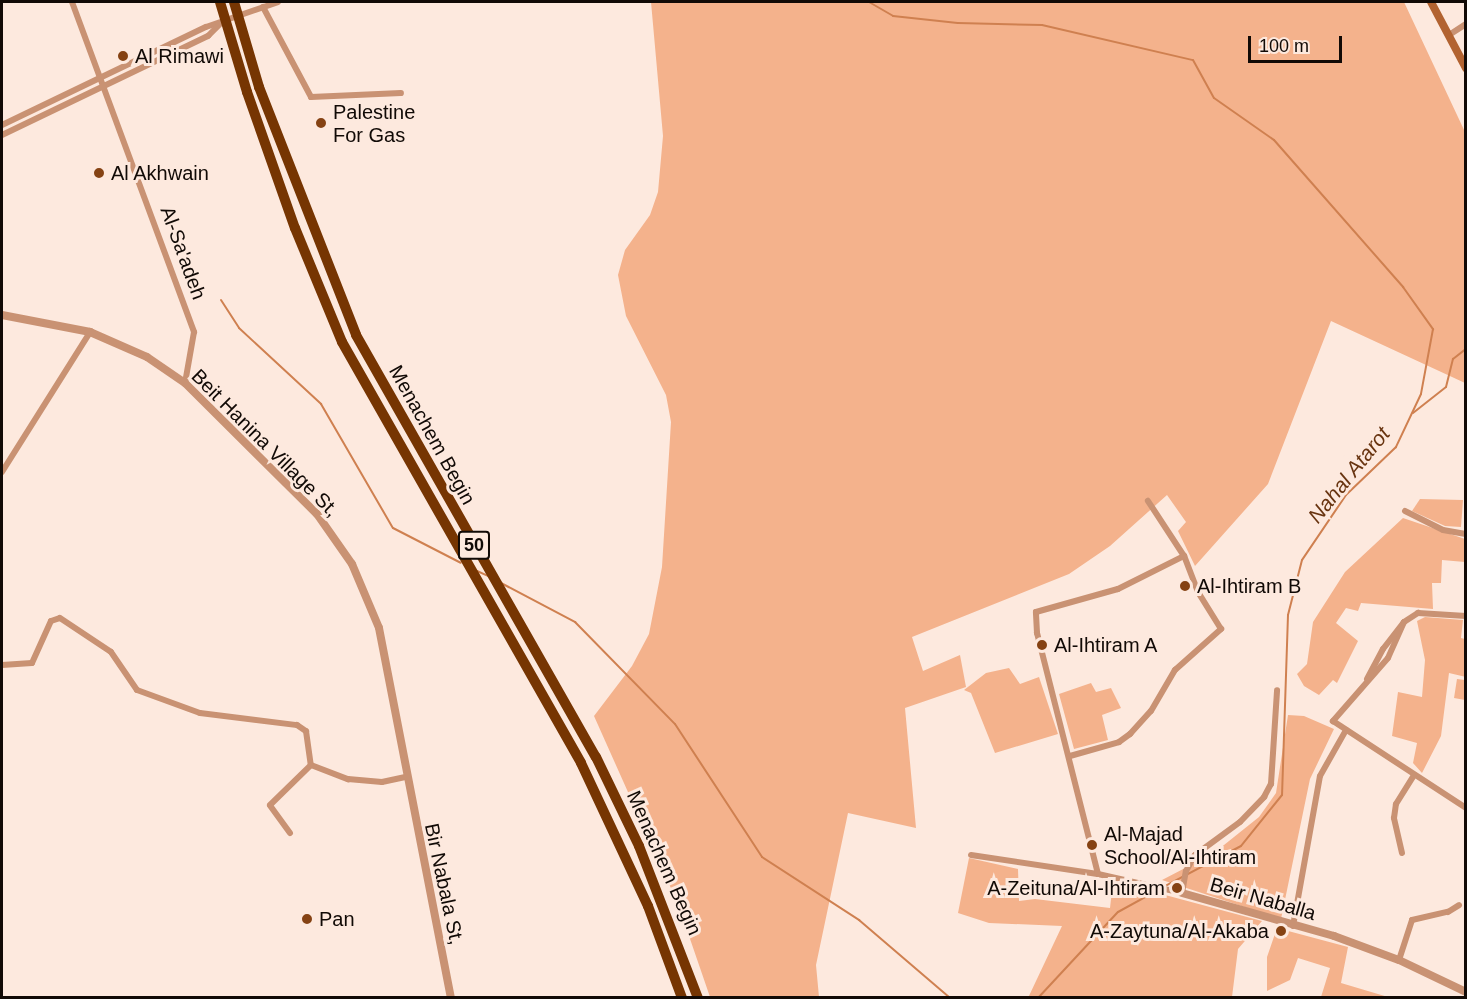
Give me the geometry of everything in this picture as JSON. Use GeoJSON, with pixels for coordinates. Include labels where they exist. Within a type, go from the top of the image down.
{"type":"FeatureCollection","features":[{"type":"Feature","properties":{"kind":"highway","name":"Menachem Begin"},"geometry":{"type":"LineString","coordinates":[[220,2],[247,92],[295,228],[342,342],[581,763],[648,906],[682,998]]}},
{"type":"Feature","properties":{"kind":"highway","name":"Menachem Begin"},"geometry":{"type":"LineString","coordinates":[[234,2],[259,87],[356,335],[596,757],[639,846],[699,998]]}},
{"type":"Feature","properties":{"kind":"main road"},"geometry":{"type":"LineString","coordinates":[[1431,2],[1466,68]]}},
{"type":"Feature","properties":{"kind":"street","name":"Al-Sa'adeh"},"geometry":{"type":"LineString","coordinates":[[72,2],[106,84],[194,332],[185,383]]}},
{"type":"Feature","properties":{"kind":"street"},"geometry":{"type":"LineString","coordinates":[[2,125],[206,27],[220,25],[278,2]]}},
{"type":"Feature","properties":{"kind":"street"},"geometry":{"type":"LineString","coordinates":[[263,7],[311,97],[401,93]]}},
{"type":"Feature","properties":{"kind":"street"},"geometry":{"type":"LineString","coordinates":[[1449,35],[1466,24]]}},
{"type":"Feature","properties":{"kind":"street"},"geometry":{"type":"LineString","coordinates":[[2,135],[208,36],[220,25]]}},
{"type":"Feature","properties":{"kind":"street","name":"Beit Hanina Village St,"},"geometry":{"type":"LineString","coordinates":[[2,315],[90,332],[147,357],[185,383],[317,514],[352,564],[379,628],[406,777]]}},
{"type":"Feature","properties":{"kind":"street"},"geometry":{"type":"LineString","coordinates":[[2,472],[90,332]]}},
{"type":"Feature","properties":{"kind":"street"},"geometry":{"type":"LineString","coordinates":[[1070,756],[1119,742],[1130,734],[1151,711],[1175,670],[1221,629],[1198,592],[1184,556],[1148,501]]}},
{"type":"Feature","properties":{"kind":"street"},"geometry":{"type":"LineString","coordinates":[[1405,511],[1443,530],[1466,534]]}},
{"type":"Feature","properties":{"kind":"street"},"geometry":{"type":"LineString","coordinates":[[1098,874],[1038,633],[1036,612],[1118,589],[1184,556]]}},
{"type":"Feature","properties":{"kind":"street"},"geometry":{"type":"LineString","coordinates":[[1466,616],[1418,614],[1404,622],[1397,644],[1363,688],[1333,721],[1466,808]]}},
{"type":"Feature","properties":{"kind":"street"},"geometry":{"type":"LineString","coordinates":[[2,665],[32,663],[51,621],[60,618],[111,652],[137,690],[200,713],[297,725],[306,731],[311,765]]}},
{"type":"Feature","properties":{"kind":"street"},"geometry":{"type":"LineString","coordinates":[[1182,893],[1186,871],[1195,855],[1240,822],[1264,797],[1271,784],[1277,690]]}},
{"type":"Feature","properties":{"kind":"street"},"geometry":{"type":"LineString","coordinates":[[1293,926],[1320,776],[1346,730]]}},
{"type":"Feature","properties":{"kind":"street"},"geometry":{"type":"LineString","coordinates":[[311,765],[348,779],[382,782],[406,777]]}},
{"type":"Feature","properties":{"kind":"street"},"geometry":{"type":"LineString","coordinates":[[290,833],[270,805],[311,765]]}},
{"type":"Feature","properties":{"kind":"street"},"geometry":{"type":"LineString","coordinates":[[1402,853],[1394,818],[1396,804],[1414,775]]}},
{"type":"Feature","properties":{"kind":"street","name":"Bir Nabala St,"},"geometry":{"type":"LineString","coordinates":[[406,777],[451,998]]}},
{"type":"Feature","properties":{"kind":"street","name":"Beir Naballa"},"geometry":{"type":"LineString","coordinates":[[971,855],[1098,874],[1182,893],[1399,960],[1466,992]]}},
{"type":"Feature","properties":{"kind":"street"},"geometry":{"type":"LineString","coordinates":[[1399,960],[1412,920],[1448,912],[1459,905]]}},
{"type":"Feature","properties":{"kind":"shaded area"},"geometry":{"type":"Polygon","coordinates":[[[651,2],[1404,2],[1465,132],[1465,383],[1331,321],[1268,484],[1195,566],[1178,531],[1186,522],[1167,495],[1110,546],[1069,574],[912,637],[923,671],[960,655],[966,687],[905,708],[916,828],[848,813],[816,965],[819,997],[710,997],[678,904],[594,716],[632,666],[649,634],[662,567],[671,422],[666,395],[626,316],[618,275],[625,250],[650,215],[658,192],[663,136],[651,2]]]}},
{"type":"Feature","properties":{"kind":"shaded area"},"geometry":{"type":"Polygon","coordinates":[[[1420,499],[1463,500],[1461,527],[1445,526],[1412,511],[1420,499]]]}},
{"type":"Feature","properties":{"kind":"shaded area"},"geometry":{"type":"Polygon","coordinates":[[[1403,518],[1465,539],[1465,562],[1442,560],[1441,583],[1432,583],[1433,609],[1361,603],[1358,611],[1346,608],[1336,623],[1358,641],[1337,683],[1333,680],[1319,695],[1304,686],[1297,674],[1307,664],[1313,622],[1345,572],[1403,518]]]}},
{"type":"Feature","properties":{"kind":"shaded area"},"geometry":{"type":"Polygon","coordinates":[[[1425,617],[1463,620],[1461,638],[1465,639],[1466,677],[1449,673],[1441,736],[1422,773],[1413,763],[1417,743],[1392,736],[1398,692],[1422,697],[1425,660],[1417,621],[1425,617]]]}},
{"type":"Feature","properties":{"kind":"shaded area"},"geometry":{"type":"Polygon","coordinates":[[[1009,668],[1020,684],[1039,677],[1058,734],[995,753],[971,693],[964,690],[986,673],[1009,668]]]}},
{"type":"Feature","properties":{"kind":"shaded area"},"geometry":{"type":"Polygon","coordinates":[[[1457,679],[1465,680],[1465,700],[1454,698],[1457,679]]]}},
{"type":"Feature","properties":{"kind":"shaded area"},"geometry":{"type":"Polygon","coordinates":[[[1091,683],[1096,692],[1111,688],[1121,708],[1102,715],[1108,740],[1074,749],[1059,694],[1091,683]]]}},
{"type":"Feature","properties":{"kind":"shaded area"},"geometry":{"type":"Polygon","coordinates":[[[1288,715],[1304,716],[1334,729],[1310,779],[1281,919],[1162,880],[1214,853],[1259,817],[1276,793],[1288,715]]]}},
{"type":"Feature","properties":{"kind":"shaded area"},"geometry":{"type":"Polygon","coordinates":[[[969,858],[1018,869],[1019,901],[1035,899],[1110,908],[1113,881],[1262,921],[1238,949],[1232,997],[1028,998],[1062,926],[989,923],[958,913],[969,858]]]}},
{"type":"Feature","properties":{"kind":"shaded area"},"geometry":{"type":"Polygon","coordinates":[[[1277,928],[1348,947],[1341,983],[1388,997],[1321,997],[1330,968],[1298,958],[1290,980],[1267,991],[1267,957],[1277,928]]]}},
{"type":"Feature","properties":{"kind":"waterway","name":"Nahal Atarot"},"geometry":{"type":"LineString","coordinates":[[869,2],[893,16],[958,23],[1042,25],[1193,60],[1214,98],[1274,140],[1403,287],[1433,329],[1421,394],[1396,447],[1346,495],[1302,560],[1288,615],[1282,795],[1241,846],[1165,886]]}},
{"type":"Feature","properties":{"kind":"waterway"},"geometry":{"type":"LineString","coordinates":[[221,300],[239,328],[321,404],[393,528],[461,563]]}},
{"type":"Feature","properties":{"kind":"waterway"},"geometry":{"type":"LineString","coordinates":[[1413,413],[1446,387],[1453,359],[1466,349]]}},
{"type":"Feature","properties":{"kind":"waterway"},"geometry":{"type":"LineString","coordinates":[[477,571],[488,576]]}},
{"type":"Feature","properties":{"kind":"waterway"},"geometry":{"type":"LineString","coordinates":[[501,583],[575,622],[675,724],[762,857],[859,920],[950,998]]}},
{"type":"Feature","properties":{"kind":"waterway","name":"Nahal Atarot"},"geometry":{"type":"LineString","coordinates":[[1038,998],[1118,912],[1158,890]]}},
{"type":"Feature","properties":{"kind":"place","name":"Al Rimawi"},"geometry":{"type":"Point","coordinates":[123,56]}},
{"type":"Feature","properties":{"kind":"place","name":"Palestine For Gas"},"geometry":{"type":"Point","coordinates":[321,123]}},
{"type":"Feature","properties":{"kind":"place","name":"Al Akhwain"},"geometry":{"type":"Point","coordinates":[99,173]}},
{"type":"Feature","properties":{"kind":"place","name":"Al-Ihtiram B"},"geometry":{"type":"Point","coordinates":[1185,586]}},
{"type":"Feature","properties":{"kind":"place","name":"Al-Ihtiram A"},"geometry":{"type":"Point","coordinates":[1042,645]}},
{"type":"Feature","properties":{"kind":"place","name":"Al-Majad School/Al-Ihtiram"},"geometry":{"type":"Point","coordinates":[1092,845]}},
{"type":"Feature","properties":{"kind":"place","name":"A-Zeituna/Al-Ihtiram"},"geometry":{"type":"Point","coordinates":[1177,888]}},
{"type":"Feature","properties":{"kind":"place","name":"Pan"},"geometry":{"type":"Point","coordinates":[307,919]}},
{"type":"Feature","properties":{"kind":"place","name":"A-Zaytuna/Al-Akaba"},"geometry":{"type":"Point","coordinates":[1281,931]}}]}
